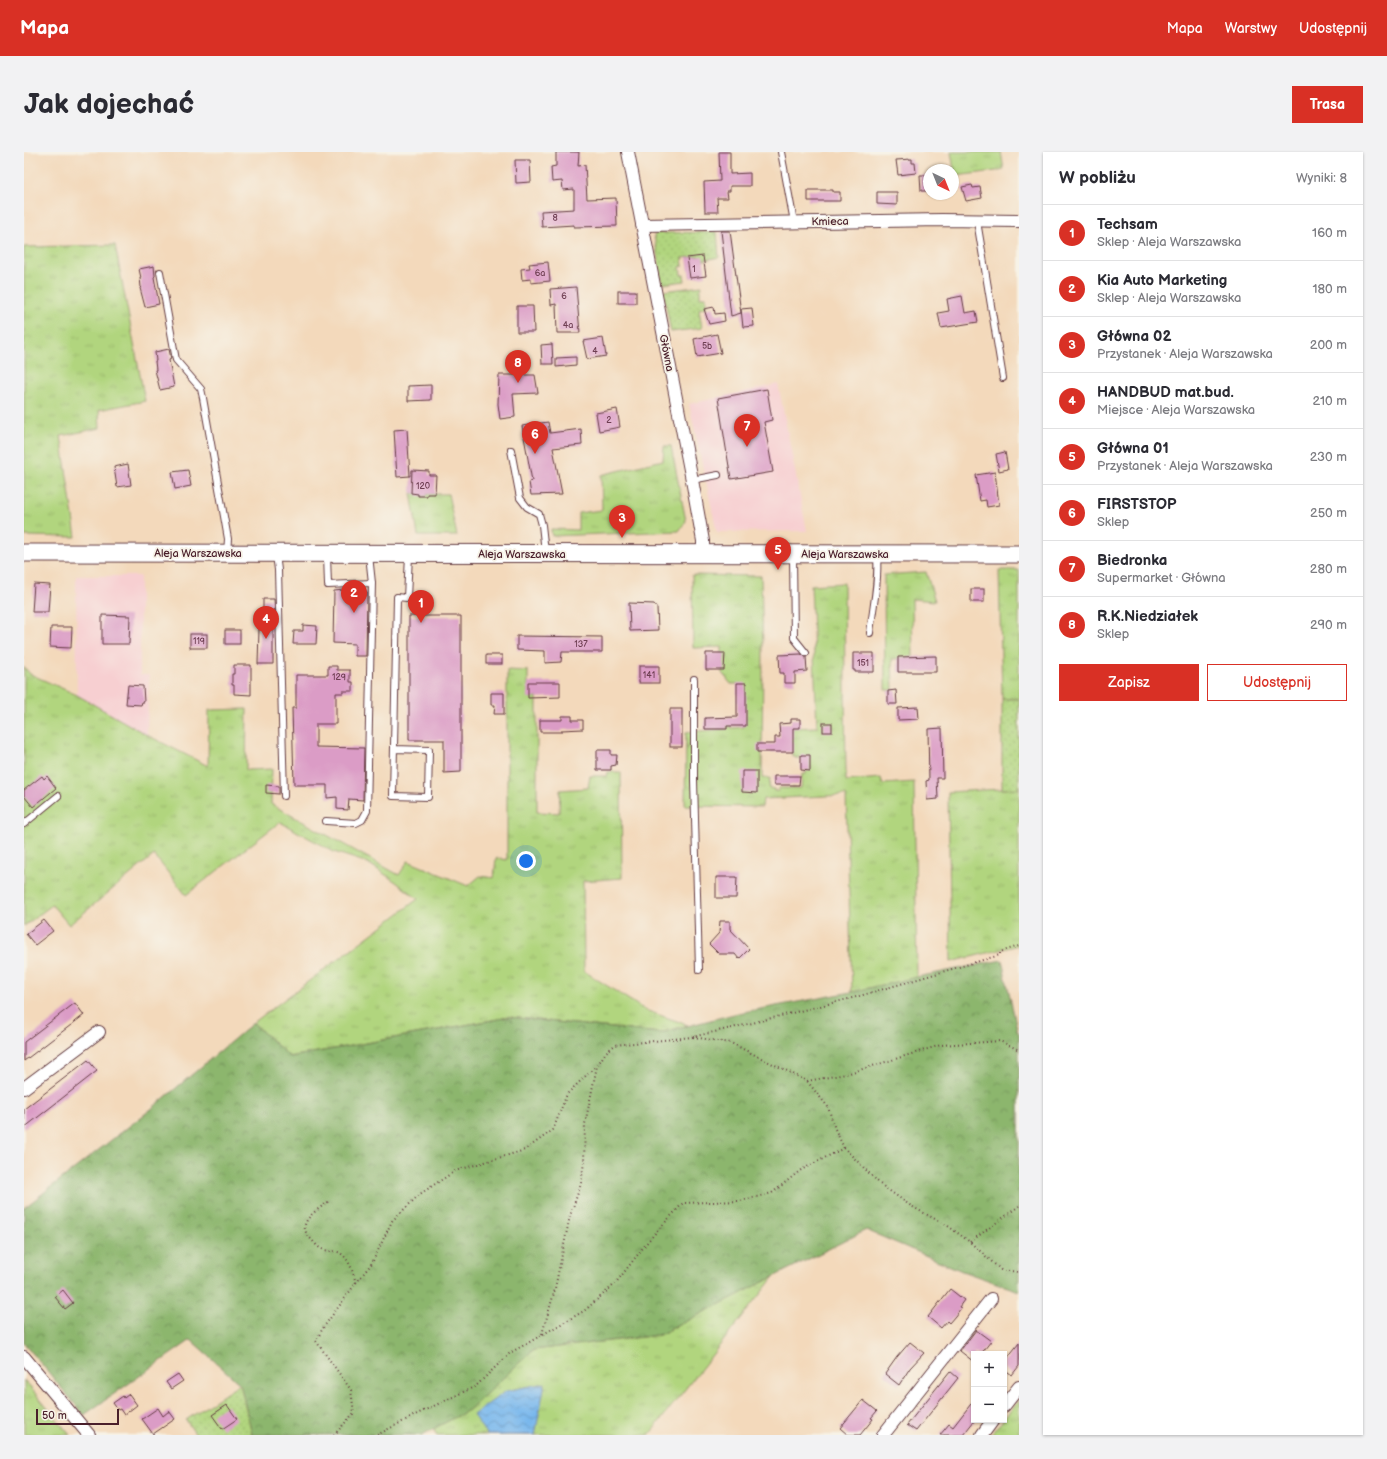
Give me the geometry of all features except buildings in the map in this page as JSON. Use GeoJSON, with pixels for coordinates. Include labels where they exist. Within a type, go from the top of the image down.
{"type":"FeatureCollection","features":[{"type":"Feature","properties":{"kind":"street","name":"Główna"},"geometry":{"type":"LineString","coordinates":[[628,152],[692,480],[703,541],[703,554]]}},
{"type":"Feature","properties":{"kind":"street","name":"Kmieca"},"geometry":{"type":"LineString","coordinates":[[642,225],[794,222],[1019,221]]}},
{"type":"Feature","properties":{"kind":"street","name":"Aleja Warszawska"},"geometry":{"type":"LineString","coordinates":[[24,553],[1019,554]]}},
{"type":"Feature","properties":{"kind":"street"},"geometry":{"type":"LineString","coordinates":[[24,1088],[99,1032]]}},
{"type":"Feature","properties":{"kind":"street"},"geometry":{"type":"LineString","coordinates":[[883,1435],[991,1299]]}},
{"type":"Feature","properties":{"kind":"street"},"geometry":{"type":"LineString","coordinates":[[24,1357],[89,1435]]}},
{"type":"Feature","properties":{"kind":"street"},"geometry":{"type":"LineString","coordinates":[[1007,1402],[1019,1387]]}},
{"type":"Feature","properties":{"kind":"street"},"geometry":{"type":"LineString","coordinates":[[982,1435],[991,1423]]}},
{"type":"Feature","properties":{"kind":"lane"},"geometry":{"type":"LineString","coordinates":[[781,152],[794,222]]}},
{"type":"Feature","properties":{"kind":"lane"},"geometry":{"type":"LineString","coordinates":[[977,221],[1003,378]]}},
{"type":"Feature","properties":{"kind":"lane"},"geometry":{"type":"LineString","coordinates":[[160,272],[176,360],[201,389],[228,539],[227,554]]}},
{"type":"Feature","properties":{"kind":"lane"},"geometry":{"type":"LineString","coordinates":[[511,450],[520,498],[527,507],[539,514],[542,525],[545,554]]}},
{"type":"Feature","properties":{"kind":"lane"},"geometry":{"type":"LineString","coordinates":[[692,480],[718,475]]}},
{"type":"Feature","properties":{"kind":"lane"},"geometry":{"type":"LineString","coordinates":[[870,633],[878,572],[877,553]]}},
{"type":"Feature","properties":{"kind":"lane"},"geometry":{"type":"LineString","coordinates":[[276,554],[278,570],[284,796]]}},
{"type":"Feature","properties":{"kind":"lane"},"geometry":{"type":"LineString","coordinates":[[327,554],[328,585],[372,583]]}},
{"type":"Feature","properties":{"kind":"lane"},"geometry":{"type":"LineString","coordinates":[[326,821],[356,823],[362,820],[367,811],[372,583],[369,554]]}},
{"type":"Feature","properties":{"kind":"lane"},"geometry":{"type":"LineString","coordinates":[[394,749],[429,750],[428,796],[393,796],[397,597],[407,598],[410,554]]}},
{"type":"Feature","properties":{"kind":"lane"},"geometry":{"type":"LineString","coordinates":[[793,554],[794,638],[806,653]]}},
{"type":"Feature","properties":{"kind":"lane"},"geometry":{"type":"LineString","coordinates":[[694,679],[694,780],[699,970]]}},
{"type":"Feature","properties":{"kind":"lane"},"geometry":{"type":"LineString","coordinates":[[24,824],[58,796]]}},
{"type":"Feature","properties":{"kind":"path"},"geometry":{"type":"LineString","coordinates":[[334,1435],[354,1413],[350,1390],[316,1341],[323,1328],[372,1263],[392,1221],[420,1194],[456,1171],[525,1150],[553,1130],[567,1094],[597,1066],[606,1052],[615,1045],[692,1037],[856,998],[1000,955],[1000,952],[1019,946]]}},
{"type":"Feature","properties":{"kind":"path"},"geometry":{"type":"LineString","coordinates":[[692,1037],[731,1043],[807,1081],[828,1107],[844,1148],[880,1184],[911,1206],[948,1226],[970,1242],[1001,1270],[1019,1272]]}},
{"type":"Feature","properties":{"kind":"path"},"geometry":{"type":"LineString","coordinates":[[807,1081],[846,1074],[941,1045],[1000,1041],[1019,1050]]}},
{"type":"Feature","properties":{"kind":"path"},"geometry":{"type":"LineString","coordinates":[[542,1334],[554,1293],[570,1216],[581,1184],[586,1124],[597,1066]]}},
{"type":"Feature","properties":{"kind":"path"},"geometry":{"type":"LineString","coordinates":[[378,1435],[476,1386],[510,1353],[584,1311],[615,1284],[649,1240],[683,1203],[740,1201],[772,1193],[801,1170],[844,1148]]}},
{"type":"Feature","properties":{"kind":"path"},"geometry":{"type":"LineString","coordinates":[[328,1202],[308,1218],[304,1225],[304,1230],[307,1236],[322,1249],[340,1253],[350,1265],[356,1283]]}},
{"type":"Feature","properties":{"kind":"path"},"geometry":{"type":"LineString","coordinates":[[970,1242],[1019,1206]]}},
{"type":"Feature","properties":{"kind":"shaded area"},"geometry":{"type":"Polygon","coordinates":[[[778,384],[807,531],[717,532],[689,404],[778,384]]]}},
{"type":"Feature","properties":{"kind":"shaded area"},"geometry":{"type":"Polygon","coordinates":[[[76,576],[140,576],[140,675],[149,675],[147,735],[77,695],[76,576]]]}},
{"type":"Feature","properties":{"kind":"green space"},"geometry":{"type":"Polygon","coordinates":[[[951,152],[1001,152],[1004,170],[959,176],[959,164],[953,164],[951,152]]]}},
{"type":"Feature","properties":{"kind":"green space"},"geometry":{"type":"Polygon","coordinates":[[[717,232],[719,257],[700,261],[699,256],[682,258],[683,266],[680,267],[681,275],[684,275],[685,281],[662,284],[654,235],[657,233],[717,232]]]}},
{"type":"Feature","properties":{"kind":"green space"},"geometry":{"type":"Polygon","coordinates":[[[115,245],[145,401],[99,410],[100,428],[61,436],[76,537],[24,536],[24,247],[115,245]]]}},
{"type":"Feature","properties":{"kind":"green space"},"geometry":{"type":"Polygon","coordinates":[[[702,286],[700,289],[700,297],[706,297],[706,307],[699,309],[702,328],[671,332],[663,291],[702,286]]]}},
{"type":"Feature","properties":{"kind":"green space"},"geometry":{"type":"Polygon","coordinates":[[[664,446],[671,446],[686,521],[679,531],[552,536],[551,529],[578,530],[578,513],[602,510],[601,475],[663,460],[664,446]]]}},
{"type":"Feature","properties":{"kind":"green space"},"geometry":{"type":"Polygon","coordinates":[[[411,493],[418,494],[418,496],[427,496],[427,494],[448,494],[457,536],[418,536],[411,493]]]}},
{"type":"Feature","properties":{"kind":"green space"},"geometry":{"type":"Polygon","coordinates":[[[999,570],[1019,570],[1019,699],[1002,699],[999,570]]]}},
{"type":"Feature","properties":{"kind":"green space"},"geometry":{"type":"Polygon","coordinates":[[[926,572],[935,601],[912,599],[913,658],[892,659],[893,690],[885,690],[884,575],[926,572]]]}},
{"type":"Feature","properties":{"kind":"green space"},"geometry":{"type":"Polygon","coordinates":[[[692,575],[761,576],[763,647],[762,778],[770,778],[769,788],[774,789],[774,791],[778,791],[779,788],[801,788],[802,774],[806,774],[806,758],[796,758],[792,756],[791,728],[817,727],[811,585],[844,583],[846,781],[881,778],[883,784],[914,782],[917,977],[852,992],[846,795],[763,799],[762,807],[685,806],[686,732],[727,729],[727,717],[730,719],[731,728],[744,727],[742,684],[731,684],[722,673],[722,647],[693,648],[692,575]]]}},
{"type":"Feature","properties":{"kind":"green space"},"geometry":{"type":"Polygon","coordinates":[[[24,667],[30,674],[77,695],[147,735],[208,766],[209,710],[247,709],[246,770],[272,769],[271,804],[399,875],[408,861],[468,886],[480,876],[494,878],[496,858],[507,860],[507,670],[528,671],[528,697],[537,697],[537,812],[559,813],[560,790],[588,788],[590,776],[607,776],[608,772],[621,772],[622,878],[583,881],[584,971],[645,1010],[688,1025],[660,1033],[509,1017],[290,1057],[253,1023],[418,899],[368,863],[334,852],[280,822],[186,895],[154,855],[69,925],[52,905],[24,926],[24,667]]]}},
{"type":"Feature","properties":{"kind":"green space"},"geometry":{"type":"Polygon","coordinates":[[[1002,699],[1019,699],[1019,788],[1002,789],[1002,699]]]}},
{"type":"Feature","properties":{"kind":"green space"},"geometry":{"type":"Polygon","coordinates":[[[1019,788],[1019,945],[951,962],[948,792],[1019,788]]]}},
{"type":"Feature","properties":{"kind":"green space"},"geometry":{"type":"Polygon","coordinates":[[[1002,960],[1019,1033],[1019,1291],[962,1271],[866,1230],[659,1335],[533,1350],[469,1410],[422,1435],[252,1435],[240,1384],[191,1340],[84,1415],[24,1343],[24,1208],[150,1110],[253,1023],[290,1057],[509,1017],[660,1033],[738,1013],[852,992],[1002,960]]]}},
{"type":"Feature","properties":{"kind":"green space"},"geometry":{"type":"Polygon","coordinates":[[[776,1274],[649,1435],[437,1435],[433,1429],[456,1413],[533,1350],[659,1335],[776,1274]]]}},
{"type":"Feature","properties":{"kind":"green space"},"geometry":{"type":"Polygon","coordinates":[[[24,1380],[70,1435],[24,1435],[24,1380]]]}},
{"type":"Feature","properties":{"kind":"green space"},"geometry":{"type":"Polygon","coordinates":[[[240,1384],[252,1435],[196,1435],[186,1420],[240,1384]]]}},
{"type":"Feature","properties":{"kind":"green space"},"geometry":{"type":"Polygon","coordinates":[[[1019,1400],[1019,1435],[991,1435],[1001,1423],[1007,1423],[1007,1415],[1019,1400]]]}},
{"type":"Feature","properties":{"kind":"water"},"geometry":{"type":"Polygon","coordinates":[[[545,1383],[535,1435],[487,1435],[473,1415],[506,1391],[545,1383]]]}},
{"type":"Feature","properties":{"kind":"place","name":"R.K.Niedziałek"},"geometry":{"type":"Point","coordinates":[518,383]}},
{"type":"Feature","properties":{"kind":"place","name":"Biedronka"},"geometry":{"type":"Point","coordinates":[747,447]}},
{"type":"Feature","properties":{"kind":"place","name":"FIRSTSTOP"},"geometry":{"type":"Point","coordinates":[535,454]}},
{"type":"Feature","properties":{"kind":"place","name":"Główna 02"},"geometry":{"type":"Point","coordinates":[622,538]}},
{"type":"Feature","properties":{"kind":"place","name":"Główna 01"},"geometry":{"type":"Point","coordinates":[778,570]}},
{"type":"Feature","properties":{"kind":"place","name":"Kia Auto Marketing"},"geometry":{"type":"Point","coordinates":[354,613]}},
{"type":"Feature","properties":{"kind":"place","name":"Techsam"},"geometry":{"type":"Point","coordinates":[421,623]}},
{"type":"Feature","properties":{"kind":"place","name":"HANDBUD mat.bud."},"geometry":{"type":"Point","coordinates":[266,639]}}]}
